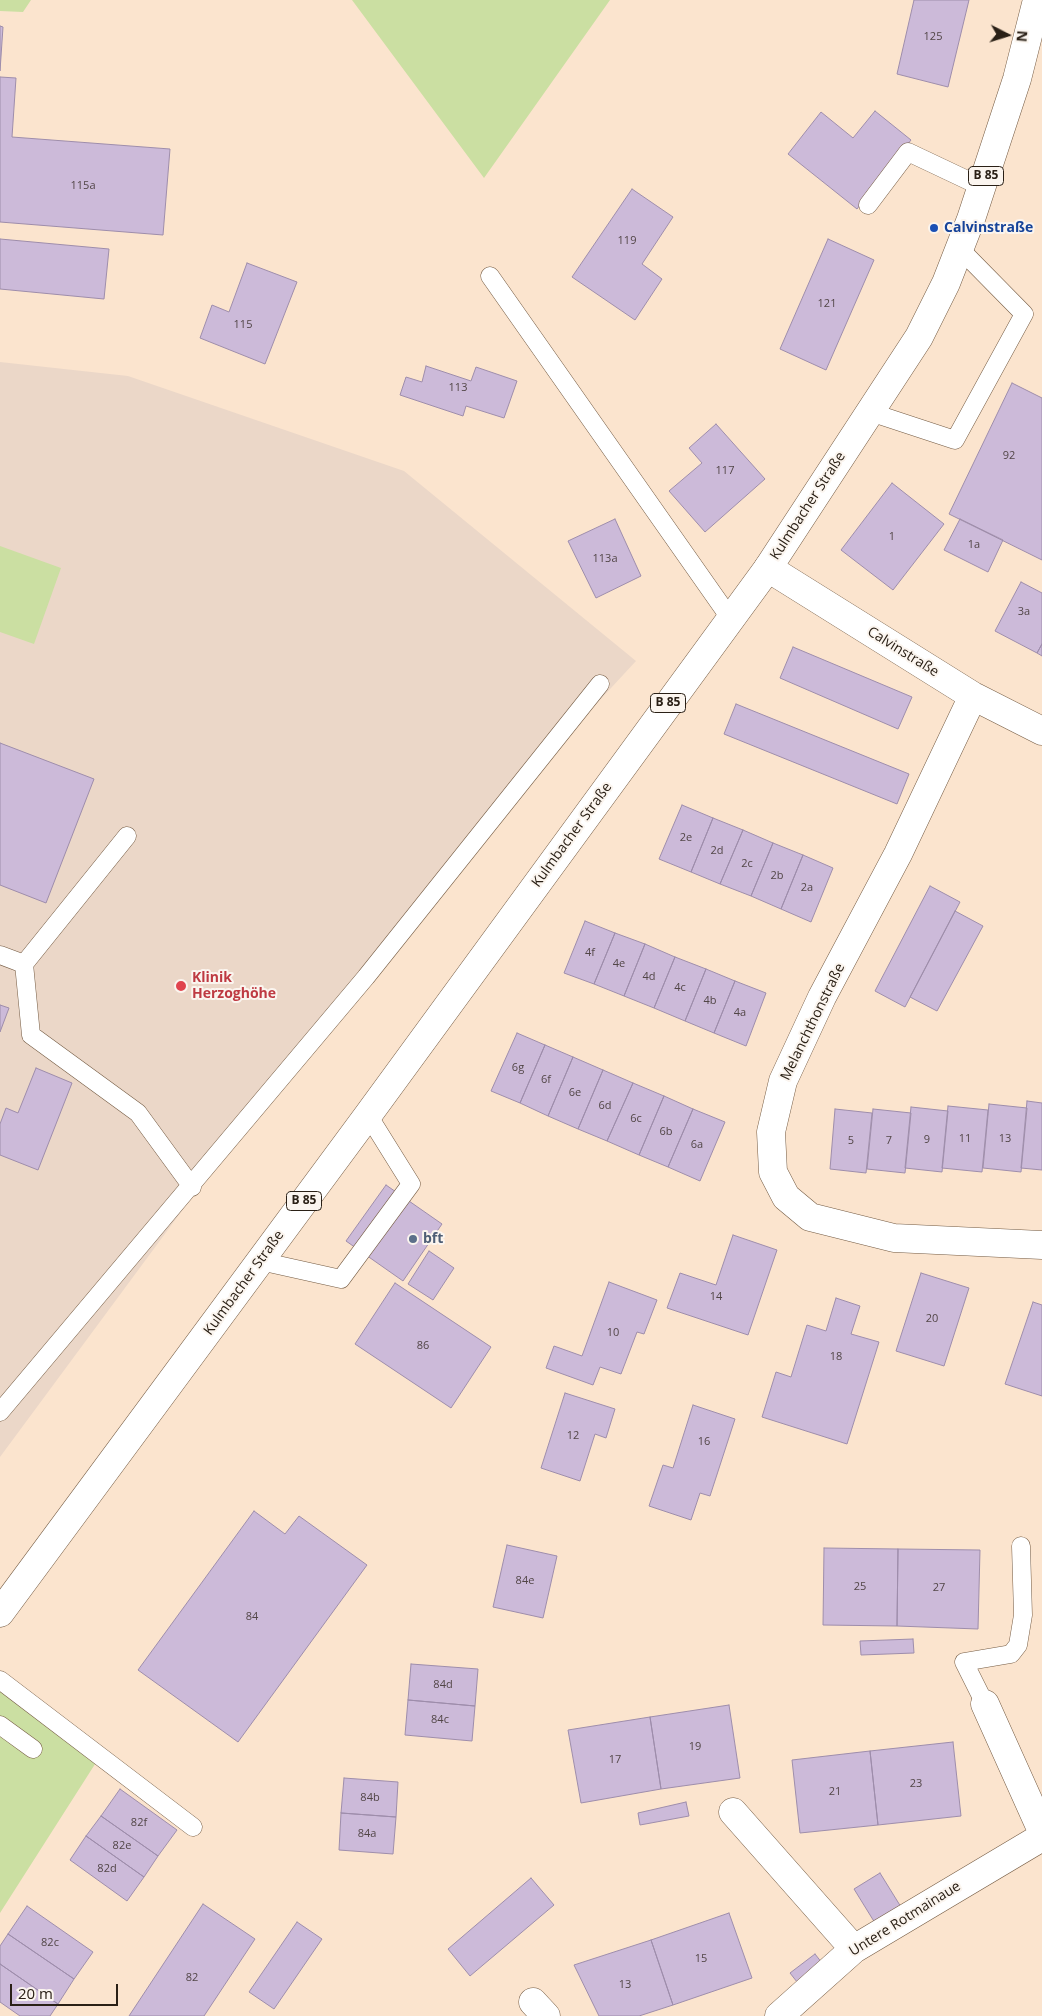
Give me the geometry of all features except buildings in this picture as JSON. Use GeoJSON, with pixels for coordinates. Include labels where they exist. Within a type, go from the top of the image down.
{"type":"FeatureCollection","features":[{"type":"Feature","properties":{"kind":"main road","name":"Kulmbacher Straße"},"geometry":{"type":"LineString","coordinates":[[0,1613],[368,1115],[768,568],[919,337],[946,283],[982,187],[1017,79],[1037,0]]}},
{"type":"Feature","properties":{"kind":"main road","name":"Calvinstraße"},"geometry":{"type":"LineString","coordinates":[[768,568],[973,696],[1042,731]]}},
{"type":"Feature","properties":{"kind":"main road","name":"Melanchthonstraße"},"geometry":{"type":"LineString","coordinates":[[973,696],[898,854],[850,948],[822,997],[783,1081],[771,1132],[773,1172],[786,1197],[810,1217],[894,1238],[1042,1246]]}},
{"type":"Feature","properties":{"kind":"main road"},"geometry":{"type":"LineString","coordinates":[[985,1704],[1042,1831]]}},
{"type":"Feature","properties":{"kind":"main road"},"geometry":{"type":"LineString","coordinates":[[732,1812],[854,1949]]}},
{"type":"Feature","properties":{"kind":"main road","name":"Untere Rotmainaue"},"geometry":{"type":"LineString","coordinates":[[779,2016],[854,1949],[1042,1837]]}},
{"type":"Feature","properties":{"kind":"lane"},"geometry":{"type":"LineString","coordinates":[[868,205],[908,152],[982,187]]}},
{"type":"Feature","properties":{"kind":"lane"},"geometry":{"type":"LineString","coordinates":[[870,412],[955,440],[969,415],[1024,314],[960,249]]}},
{"type":"Feature","properties":{"kind":"lane"},"geometry":{"type":"LineString","coordinates":[[490,276],[730,618]]}},
{"type":"Feature","properties":{"kind":"lane"},"geometry":{"type":"LineString","coordinates":[[0,1412],[366,977],[600,684]]}},
{"type":"Feature","properties":{"kind":"lane"},"geometry":{"type":"LineString","coordinates":[[127,836],[24,964],[31,1036],[138,1112],[192,1186]]}},
{"type":"Feature","properties":{"kind":"lane"},"geometry":{"type":"LineString","coordinates":[[0,955],[24,964]]}},
{"type":"Feature","properties":{"kind":"lane"},"geometry":{"type":"LineString","coordinates":[[260,1261],[341,1279],[411,1184],[368,1115]]}},
{"type":"Feature","properties":{"kind":"lane"},"geometry":{"type":"LineString","coordinates":[[985,1704],[964,1662],[1012,1654],[1018,1646],[1023,1615],[1021,1546]]}},
{"type":"Feature","properties":{"kind":"lane"},"geometry":{"type":"LineString","coordinates":[[0,1680],[192,1827]]}},
{"type":"Feature","properties":{"kind":"lane"},"geometry":{"type":"LineString","coordinates":[[0,1725],[33,1749]]}},
{"type":"Feature","properties":{"kind":"shaded area","name":"Klinik Herzoghöhe"},"geometry":{"type":"Polygon","coordinates":[[[0,362],[128,376],[404,471],[636,661],[537,768],[187,1204],[0,1457],[0,362]]]}},
{"type":"Feature","properties":{"kind":"green space"},"geometry":{"type":"Polygon","coordinates":[[[0,0],[31,0],[23,12],[0,11],[0,0]]]}},
{"type":"Feature","properties":{"kind":"green space"},"geometry":{"type":"Polygon","coordinates":[[[352,0],[610,0],[484,178],[352,0]]]}},
{"type":"Feature","properties":{"kind":"green space"},"geometry":{"type":"Polygon","coordinates":[[[0,546],[61,568],[34,644],[0,632],[0,546]]]}},
{"type":"Feature","properties":{"kind":"green space"},"geometry":{"type":"Polygon","coordinates":[[[0,1689],[97,1761],[0,1913],[0,1689]]]}},
{"type":"Feature","properties":{"kind":"place","name":"Calvinstraße"},"geometry":{"type":"Point","coordinates":[934,228]}},
{"type":"Feature","properties":{"kind":"place","name":"Klinik Herzoghöhe"},"geometry":{"type":"Point","coordinates":[181,986]}},
{"type":"Feature","properties":{"kind":"place","name":"bft"},"geometry":{"type":"Point","coordinates":[413,1239]}}]}
